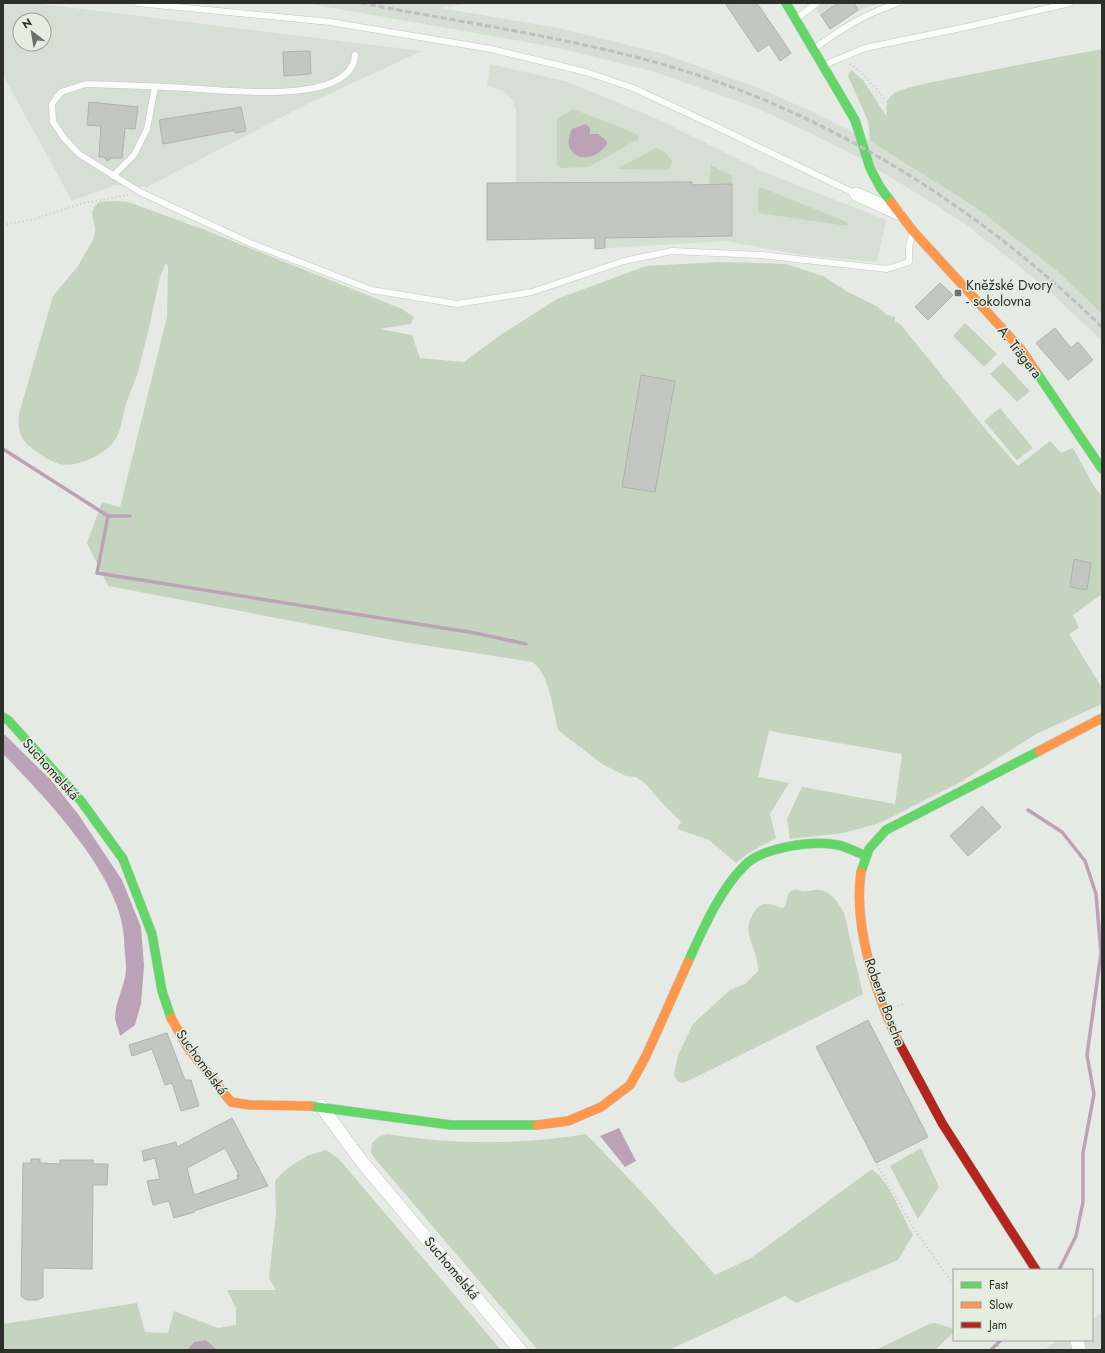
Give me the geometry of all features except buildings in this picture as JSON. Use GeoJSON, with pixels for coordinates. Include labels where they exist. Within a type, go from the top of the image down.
{"type":"FeatureCollection","features":[{"type":"Feature","properties":{"kind":"street","name":"A. Trägera"},"geometry":{"type":"LineString","coordinates":[[786,3],[824,65],[855,120],[870,168],[880,187],[898,213],[913,231],[1020,348],[1102,469]]}},
{"type":"Feature","properties":{"kind":"street"},"geometry":{"type":"LineString","coordinates":[[856,194],[898,213]]}},
{"type":"Feature","properties":{"kind":"street","name":"Suchomelská"},"geometry":{"type":"LineString","coordinates":[[3,717],[9,721],[81,801],[123,859],[152,934],[162,992],[172,1019],[188,1048],[208,1075],[231,1102],[250,1105],[321,1106],[362,1162],[520,1350]]}},
{"type":"Feature","properties":{"kind":"street","name":"Roberta Bosche"},"geometry":{"type":"LineString","coordinates":[[1035,1269],[934,1110],[903,1052],[874,981],[863,930],[859,882],[864,855],[873,841],[886,830],[1102,718]]}},
{"type":"Feature","properties":{"kind":"street"},"geometry":{"type":"LineString","coordinates":[[321,1106],[451,1125],[530,1126],[568,1121],[601,1107],[630,1085],[646,1056],[701,934],[726,889],[746,864],[777,848],[802,844],[838,845],[864,855]]}},
{"type":"Feature","properties":{"kind":"lane"},"geometry":{"type":"LineString","coordinates":[[137,3],[330,22],[491,49],[586,72],[633,88],[712,124],[856,194]]}},
{"type":"Feature","properties":{"kind":"lane"},"geometry":{"type":"LineString","coordinates":[[796,18],[817,3]]}},
{"type":"Feature","properties":{"kind":"lane"},"geometry":{"type":"LineString","coordinates":[[814,49],[833,34],[863,17],[898,3]]}},
{"type":"Feature","properties":{"kind":"lane"},"geometry":{"type":"LineString","coordinates":[[824,65],[865,48],[1070,3]]}},
{"type":"Feature","properties":{"kind":"lane"},"geometry":{"type":"LineString","coordinates":[[355,54],[355,63],[344,76],[314,88],[274,93],[86,84],[61,92],[52,104],[54,122],[64,138],[79,154],[113,176],[140,192],[250,243],[372,290],[457,304],[532,292],[624,261],[672,251],[761,255],[887,269],[908,262],[909,247],[913,231]]}},
{"type":"Feature","properties":{"kind":"lane"},"geometry":{"type":"LineString","coordinates":[[113,176],[134,155],[147,129],[155,87]]}},
{"type":"Feature","properties":{"kind":"path"},"geometry":{"type":"LineString","coordinates":[[843,58],[862,73],[875,90],[891,106]]}},
{"type":"Feature","properties":{"kind":"path"},"geometry":{"type":"LineString","coordinates":[[3,225],[30,220],[84,203],[140,192]]}},
{"type":"Feature","properties":{"kind":"path"},"geometry":{"type":"LineString","coordinates":[[294,380],[497,406],[531,394],[603,348],[649,335],[806,357],[841,380],[864,420],[859,489],[816,720]]}},
{"type":"Feature","properties":{"kind":"path"},"geometry":{"type":"LineString","coordinates":[[877,1165],[916,1232],[953,1284]]}},
{"type":"Feature","properties":{"kind":"path"},"geometry":{"type":"LineString","coordinates":[[994,1341],[1001,1350]]}},
{"type":"Feature","properties":{"kind":"shaded area"},"geometry":{"type":"Polygon","coordinates":[[[3,3],[33,3],[422,51],[307,104],[147,187],[115,185],[72,201],[3,75],[3,3]]]}},
{"type":"Feature","properties":{"kind":"shaded area"},"geometry":{"type":"Polygon","coordinates":[[[305,3],[471,3],[441,8],[558,28],[661,53],[761,89],[815,113],[870,141],[975,207],[1057,271],[1102,314],[1102,341],[1044,286],[964,223],[860,158],[754,107],[655,72],[554,47],[305,3]]]}},
{"type":"Feature","properties":{"kind":"shaded area"},"geometry":{"type":"Polygon","coordinates":[[[812,3],[881,3],[859,10],[830,30],[812,3]]]}},
{"type":"Feature","properties":{"kind":"shaded area"},"geometry":{"type":"Polygon","coordinates":[[[490,64],[568,82],[657,119],[762,171],[886,220],[877,262],[802,255],[725,241],[595,249],[594,238],[487,240],[487,183],[516,183],[516,110],[512,100],[505,92],[487,86],[490,64]]]}},
{"type":"Feature","properties":{"kind":"shaded area"},"geometry":{"type":"Polygon","coordinates":[[[586,124],[590,128],[590,134],[598,134],[606,140],[607,144],[593,156],[585,157],[578,156],[573,152],[569,147],[569,139],[572,129],[586,124]]]}},
{"type":"Feature","properties":{"kind":"shaded area"},"geometry":{"type":"Polygon","coordinates":[[[3,733],[51,780],[78,814],[122,880],[141,927],[144,965],[141,1004],[135,1025],[120,1036],[115,1018],[115,1012],[126,970],[124,937],[119,913],[109,888],[95,863],[78,838],[59,814],[3,754],[3,733]]]}},
{"type":"Feature","properties":{"kind":"shaded area"},"geometry":{"type":"Polygon","coordinates":[[[619,1128],[636,1161],[625,1167],[600,1136],[619,1128]]]}},
{"type":"Feature","properties":{"kind":"shaded area"},"geometry":{"type":"Polygon","coordinates":[[[1102,1313],[1102,1350],[1044,1350],[1058,1341],[1093,1341],[1093,1318],[1102,1313]]]}},
{"type":"Feature","properties":{"kind":"shaded area"},"geometry":{"type":"Polygon","coordinates":[[[206,1340],[217,1350],[187,1350],[194,1342],[206,1340]]]}},
{"type":"Feature","properties":{"kind":"green space"},"geometry":{"type":"Polygon","coordinates":[[[1102,49],[1102,314],[1057,271],[975,207],[870,141],[868,121],[848,76],[851,70],[863,80],[887,117],[886,109],[888,100],[892,95],[904,89],[1102,49]]]}},
{"type":"Feature","properties":{"kind":"green space"},"geometry":{"type":"Polygon","coordinates":[[[573,109],[634,133],[638,135],[638,139],[589,167],[561,168],[557,163],[557,119],[573,109]]]}},
{"type":"Feature","properties":{"kind":"green space"},"geometry":{"type":"Polygon","coordinates":[[[656,148],[666,153],[672,161],[671,167],[667,170],[619,169],[620,167],[656,148]]]}},
{"type":"Feature","properties":{"kind":"green space"},"geometry":{"type":"Polygon","coordinates":[[[711,165],[732,176],[732,184],[709,184],[711,165]]]}},
{"type":"Feature","properties":{"kind":"green space"},"geometry":{"type":"Polygon","coordinates":[[[760,187],[847,222],[848,226],[759,213],[758,193],[760,187]]]}},
{"type":"Feature","properties":{"kind":"green space"},"geometry":{"type":"Polygon","coordinates":[[[99,202],[128,202],[205,230],[402,309],[414,317],[411,324],[379,329],[412,335],[420,358],[464,362],[499,336],[557,299],[646,266],[719,262],[786,264],[823,276],[848,292],[878,307],[887,315],[895,317],[895,321],[901,325],[991,436],[1018,466],[1050,441],[1061,453],[1073,448],[1095,488],[1102,496],[1102,594],[1073,615],[1079,628],[1069,634],[1102,688],[1102,704],[1036,734],[959,783],[880,823],[843,833],[790,839],[787,819],[802,787],[895,804],[902,754],[769,731],[758,777],[789,783],[770,814],[776,838],[747,854],[736,863],[709,840],[677,829],[681,822],[646,784],[636,777],[626,776],[602,764],[558,730],[547,684],[543,675],[532,662],[398,641],[108,586],[87,543],[102,502],[120,507],[167,317],[168,266],[166,263],[160,277],[137,375],[125,406],[118,434],[112,444],[95,457],[88,460],[66,465],[59,464],[51,461],[34,450],[25,442],[20,433],[19,414],[53,296],[78,266],[94,238],[95,229],[92,213],[94,207],[99,202]]]}},
{"type":"Feature","properties":{"kind":"green space"},"geometry":{"type":"Polygon","coordinates":[[[965,323],[997,354],[984,367],[953,336],[965,323]]]}},
{"type":"Feature","properties":{"kind":"green space"},"geometry":{"type":"Polygon","coordinates":[[[1003,362],[1030,391],[1017,402],[990,374],[1003,362]]]}},
{"type":"Feature","properties":{"kind":"green space"},"geometry":{"type":"Polygon","coordinates":[[[1000,408],[1033,448],[1017,460],[984,421],[1000,408]]]}},
{"type":"Feature","properties":{"kind":"green space"},"geometry":{"type":"Polygon","coordinates":[[[796,889],[803,891],[825,891],[829,893],[839,904],[844,913],[863,994],[690,1080],[683,1083],[678,1082],[674,1075],[678,1055],[693,1024],[730,990],[745,984],[758,971],[756,955],[750,941],[748,926],[750,919],[759,906],[765,904],[783,908],[786,905],[789,893],[796,889]]]}},
{"type":"Feature","properties":{"kind":"green space"},"geometry":{"type":"Polygon","coordinates":[[[388,1134],[412,1138],[462,1142],[511,1142],[561,1138],[586,1134],[650,1201],[715,1275],[751,1258],[872,1169],[890,1191],[913,1235],[898,1260],[796,1303],[785,1296],[669,1350],[538,1350],[371,1153],[372,1143],[380,1136],[388,1134]]]}},
{"type":"Feature","properties":{"kind":"green space"},"geometry":{"type":"Polygon","coordinates":[[[921,1148],[939,1187],[918,1219],[890,1166],[921,1148]]]}},
{"type":"Feature","properties":{"kind":"green space"},"geometry":{"type":"Polygon","coordinates":[[[326,1150],[339,1159],[501,1350],[217,1350],[206,1340],[194,1342],[187,1350],[3,1350],[3,1324],[137,1303],[145,1332],[168,1333],[174,1311],[218,1328],[236,1325],[236,1308],[227,1290],[276,1290],[269,1278],[276,1213],[275,1181],[292,1165],[309,1155],[326,1150]]]}},
{"type":"Feature","properties":{"kind":"green space"},"geometry":{"type":"Polygon","coordinates":[[[936,1323],[953,1329],[953,1333],[935,1350],[876,1350],[929,1324],[936,1323]]]}},
{"type":"Feature","properties":{"kind":"waterway"},"geometry":{"type":"LineString","coordinates":[[3,449],[108,516],[97,573],[475,633],[526,644]]}},
{"type":"Feature","properties":{"kind":"waterway"},"geometry":{"type":"LineString","coordinates":[[108,516],[130,516]]}},
{"type":"Feature","properties":{"kind":"waterway"},"geometry":{"type":"LineString","coordinates":[[1028,810],[1062,832],[1085,861],[1096,894],[1101,953],[1087,1055],[1094,1094],[1083,1153],[1083,1202],[1076,1236],[1060,1269]]}},
{"type":"Feature","properties":{"kind":"waterway"},"geometry":{"type":"LineString","coordinates":[[991,1350],[1000,1341]]}},
{"type":"Feature","properties":{"kind":"railway"},"geometry":{"type":"LineString","coordinates":[[361,3],[547,37],[621,53],[720,83],[780,107],[839,135],[896,167],[951,203],[1004,242],[1054,283],[1102,327]]}},
{"type":"Feature","properties":{"kind":"traffic: fast"},"geometry":{"type":"LineString","coordinates":[[786,3],[855,120],[870,168],[880,187],[891,202]]}},
{"type":"Feature","properties":{"kind":"traffic: fast"},"geometry":{"type":"LineString","coordinates":[[1035,370],[1102,469]]}},
{"type":"Feature","properties":{"kind":"traffic: fast"},"geometry":{"type":"LineString","coordinates":[[3,717],[9,721],[81,801],[123,859],[152,934],[162,991],[171,1018]]}},
{"type":"Feature","properties":{"kind":"traffic: fast"},"geometry":{"type":"LineString","coordinates":[[861,872],[869,849],[886,830],[1039,751]]}},
{"type":"Feature","properties":{"kind":"traffic: fast"},"geometry":{"type":"LineString","coordinates":[[688,962],[719,898],[736,875],[753,859],[776,849],[816,843],[838,845],[864,855]]}},
{"type":"Feature","properties":{"kind":"traffic: fast"},"geometry":{"type":"LineString","coordinates":[[310,1106],[451,1125],[537,1125]]}},
{"type":"Feature","properties":{"kind":"traffic: slow"},"geometry":{"type":"LineString","coordinates":[[891,202],[913,231],[1020,348],[1035,370]]}},
{"type":"Feature","properties":{"kind":"traffic: slow"},"geometry":{"type":"LineString","coordinates":[[1039,751],[1102,718]]}},
{"type":"Feature","properties":{"kind":"traffic: slow"},"geometry":{"type":"LineString","coordinates":[[861,872],[859,893],[860,915],[868,960],[882,1004],[899,1043]]}},
{"type":"Feature","properties":{"kind":"traffic: slow"},"geometry":{"type":"LineString","coordinates":[[537,1125],[568,1121],[601,1107],[630,1085],[646,1056],[688,962]]}},
{"type":"Feature","properties":{"kind":"traffic: slow"},"geometry":{"type":"LineString","coordinates":[[171,1018],[188,1048],[231,1102],[250,1105],[310,1106]]}},
{"type":"Feature","properties":{"kind":"traffic: jam"},"geometry":{"type":"LineString","coordinates":[[899,1043],[942,1123],[1035,1269]]}},
{"type":"Feature","properties":{"kind":"place","name":"Kněžské Dvory - sokolovna"},"geometry":{"type":"Point","coordinates":[958,293]}}]}
